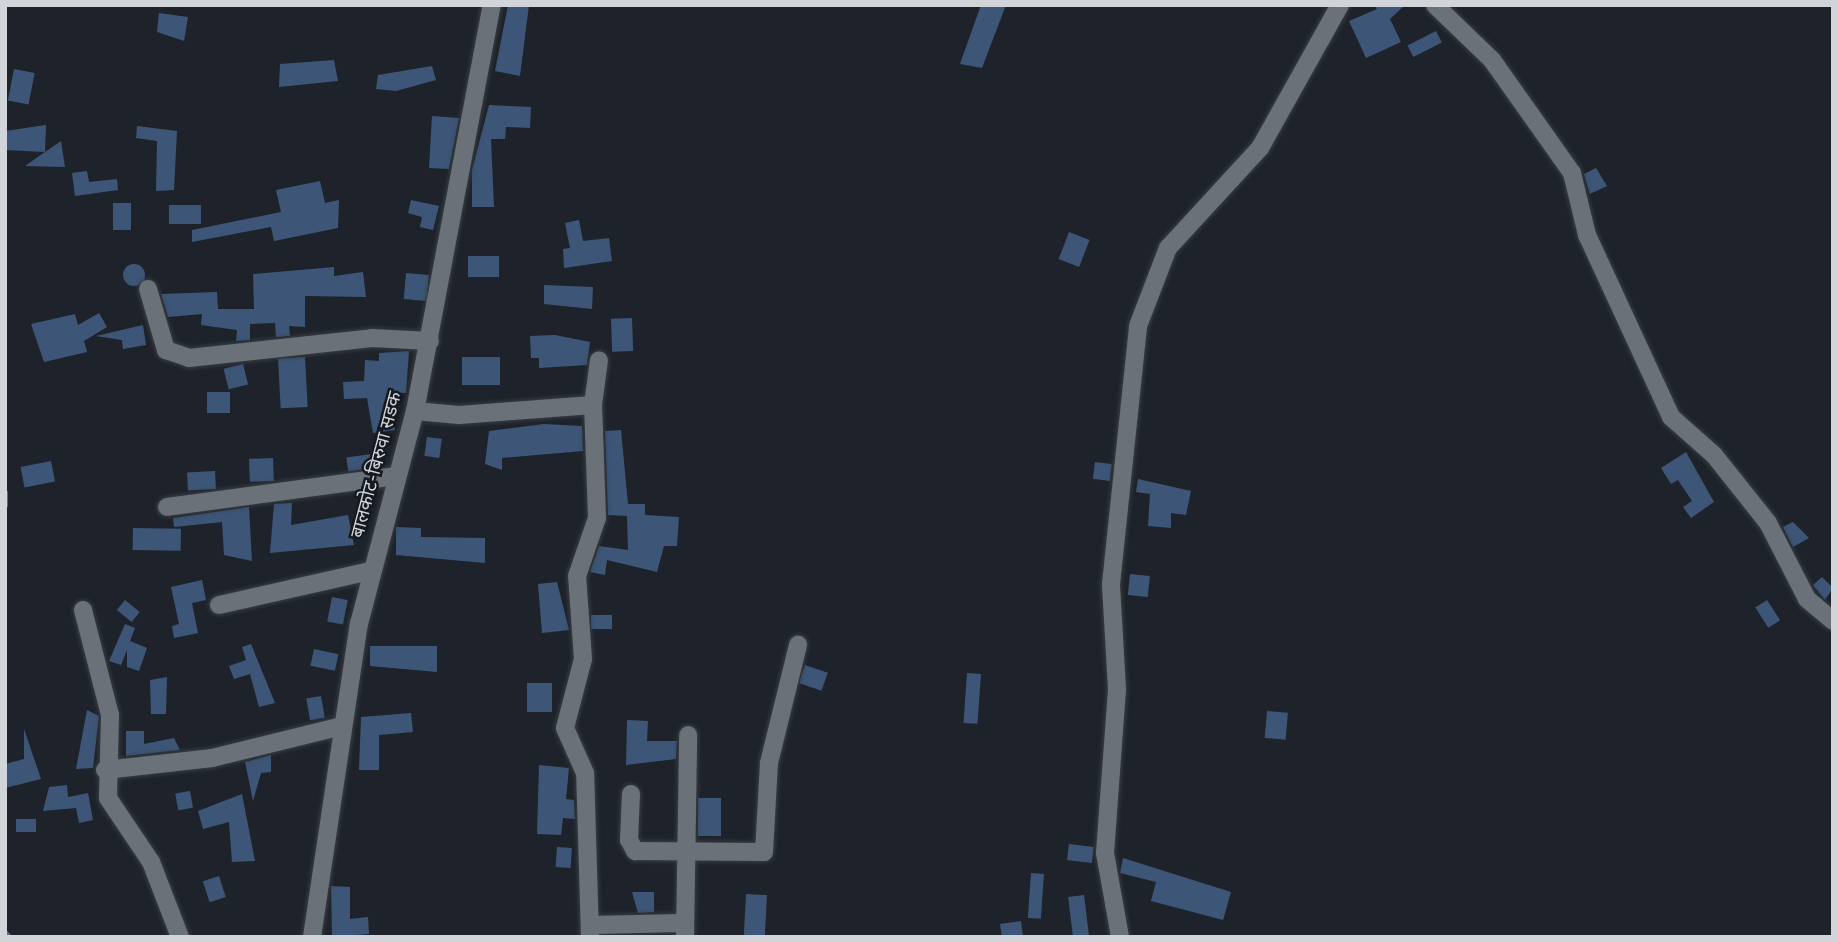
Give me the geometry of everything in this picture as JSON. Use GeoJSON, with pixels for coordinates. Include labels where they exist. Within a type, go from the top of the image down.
{"type":"FeatureCollection","features":[{"type":"Feature","properties":{"kind":"street","name":"बालकोट-बिरुवा सडक"},"geometry":{"type":"LineString","coordinates":[[312,937],[342,726],[370,570],[415,411],[430,341],[467,107],[492,5]]}},
{"type":"Feature","properties":{"kind":"street"},"geometry":{"type":"LineString","coordinates":[[1120,937],[1105,853],[1117,689],[1111,584],[1138,326],[1168,248],[1260,148],[1340,5]]}},
{"type":"Feature","properties":{"kind":"street"},"geometry":{"type":"LineString","coordinates":[[1435,5],[1492,60],[1572,173],[1587,235],[1671,417],[1714,455],[1768,523],[1807,599],[1833,621]]}},
{"type":"Feature","properties":{"kind":"street"},"geometry":{"type":"LineString","coordinates":[[148,289],[166,351],[189,358],[372,338],[430,341]]}},
{"type":"Feature","properties":{"kind":"street"},"geometry":{"type":"LineString","coordinates":[[599,360],[593,405],[597,518],[578,576],[583,659],[565,727],[585,773],[590,931],[685,930],[691,849],[688,735]]}},
{"type":"Feature","properties":{"kind":"street"},"geometry":{"type":"LineString","coordinates":[[415,411],[459,415],[593,405]]}},
{"type":"Feature","properties":{"kind":"street"},"geometry":{"type":"LineString","coordinates":[[167,507],[396,476]]}},
{"type":"Feature","properties":{"kind":"street"},"geometry":{"type":"LineString","coordinates":[[219,605],[370,570]]}},
{"type":"Feature","properties":{"kind":"street"},"geometry":{"type":"LineString","coordinates":[[83,610],[110,715],[105,770],[108,798],[151,862],[180,937]]}},
{"type":"Feature","properties":{"kind":"street"},"geometry":{"type":"LineString","coordinates":[[631,794],[629,840],[635,851],[691,849],[757,855],[768,849],[769,763],[798,645]]}},
{"type":"Feature","properties":{"kind":"street"},"geometry":{"type":"LineString","coordinates":[[105,770],[212,758],[342,726]]}},
{"type":"Feature","properties":{"kind":"building"},"geometry":{"type":"Polygon","coordinates":[[[508,5],[529,5],[520,76],[495,71],[508,5]]]}},
{"type":"Feature","properties":{"kind":"building"},"geometry":{"type":"Polygon","coordinates":[[[981,5],[1006,5],[982,68],[960,64],[981,5]]]}},
{"type":"Feature","properties":{"kind":"building"},"geometry":{"type":"Polygon","coordinates":[[[1374,5],[1405,5],[1390,19],[1401,42],[1366,58],[1349,21],[1377,9],[1374,5]]]}},
{"type":"Feature","properties":{"kind":"building"},"geometry":{"type":"Polygon","coordinates":[[[159,13],[188,17],[184,41],[157,32],[159,13]]]}},
{"type":"Feature","properties":{"kind":"building"},"geometry":{"type":"Polygon","coordinates":[[[1436,31],[1442,43],[1413,57],[1407,46],[1436,31]]]}},
{"type":"Feature","properties":{"kind":"building"},"geometry":{"type":"Polygon","coordinates":[[[334,60],[338,81],[279,87],[280,64],[334,60]]]}},
{"type":"Feature","properties":{"kind":"building"},"geometry":{"type":"Polygon","coordinates":[[[432,66],[436,80],[396,91],[376,89],[378,75],[432,66]]]}},
{"type":"Feature","properties":{"kind":"building"},"geometry":{"type":"Polygon","coordinates":[[[14,69],[35,73],[29,104],[8,100],[14,69]]]}},
{"type":"Feature","properties":{"kind":"building"},"geometry":{"type":"Polygon","coordinates":[[[489,105],[531,107],[530,128],[506,127],[505,139],[491,139],[494,207],[472,207],[472,170],[489,105]]]}},
{"type":"Feature","properties":{"kind":"building"},"geometry":{"type":"Polygon","coordinates":[[[432,116],[459,118],[449,169],[429,168],[432,116]]]}},
{"type":"Feature","properties":{"kind":"building"},"geometry":{"type":"Polygon","coordinates":[[[46,125],[45,152],[5,150],[5,131],[46,125]]]}},
{"type":"Feature","properties":{"kind":"building"},"geometry":{"type":"Polygon","coordinates":[[[137,126],[177,131],[174,190],[156,191],[157,141],[136,138],[137,126]]]}},
{"type":"Feature","properties":{"kind":"building"},"geometry":{"type":"Polygon","coordinates":[[[61,141],[65,167],[25,166],[61,141]]]}},
{"type":"Feature","properties":{"kind":"building"},"geometry":{"type":"Polygon","coordinates":[[[1596,168],[1607,186],[1590,194],[1584,174],[1596,168]]]}},
{"type":"Feature","properties":{"kind":"building"},"geometry":{"type":"Polygon","coordinates":[[[87,171],[89,182],[117,179],[118,190],[75,196],[72,173],[87,171]]]}},
{"type":"Feature","properties":{"kind":"building"},"geometry":{"type":"Polygon","coordinates":[[[320,181],[325,203],[339,200],[338,228],[274,241],[271,227],[192,242],[192,230],[281,212],[276,190],[320,181]]]}},
{"type":"Feature","properties":{"kind":"building"},"geometry":{"type":"Polygon","coordinates":[[[411,200],[439,206],[433,230],[420,227],[422,217],[408,213],[411,200]]]}},
{"type":"Feature","properties":{"kind":"building"},"geometry":{"type":"Polygon","coordinates":[[[113,203],[131,203],[131,230],[113,230],[113,203]]]}},
{"type":"Feature","properties":{"kind":"building"},"geometry":{"type":"Polygon","coordinates":[[[169,205],[201,205],[201,224],[169,224],[169,205]]]}},
{"type":"Feature","properties":{"kind":"building"},"geometry":{"type":"Polygon","coordinates":[[[579,220],[583,241],[609,238],[612,261],[564,268],[563,249],[570,248],[565,223],[579,220]]]}},
{"type":"Feature","properties":{"kind":"building"},"geometry":{"type":"Polygon","coordinates":[[[1069,232],[1090,240],[1079,267],[1059,259],[1069,232]]]}},
{"type":"Feature","properties":{"kind":"building"},"geometry":{"type":"Polygon","coordinates":[[[468,256],[499,256],[499,277],[468,277],[468,256]]]}},
{"type":"Feature","properties":{"kind":"building"},"geometry":{"type":"Polygon","coordinates":[[[134,264],[144,271],[145,275],[138,285],[134,286],[124,279],[123,275],[130,265],[134,264]]]}},
{"type":"Feature","properties":{"kind":"building"},"geometry":{"type":"Polygon","coordinates":[[[334,267],[334,276],[363,272],[366,297],[305,296],[305,327],[289,326],[290,336],[276,337],[275,323],[250,324],[250,340],[236,341],[237,330],[201,325],[202,314],[168,317],[161,294],[217,292],[218,309],[254,309],[253,274],[334,267]]]}},
{"type":"Feature","properties":{"kind":"building"},"geometry":{"type":"Polygon","coordinates":[[[406,273],[429,275],[427,301],[404,299],[406,273]]]}},
{"type":"Feature","properties":{"kind":"building"},"geometry":{"type":"Polygon","coordinates":[[[544,285],[593,287],[592,309],[544,304],[544,285]]]}},
{"type":"Feature","properties":{"kind":"building"},"geometry":{"type":"Polygon","coordinates":[[[99,313],[107,327],[84,341],[87,352],[44,362],[31,324],[75,314],[78,325],[99,313]]]}},
{"type":"Feature","properties":{"kind":"building"},"geometry":{"type":"Polygon","coordinates":[[[632,318],[633,351],[612,352],[611,319],[632,318]]]}},
{"type":"Feature","properties":{"kind":"building"},"geometry":{"type":"Polygon","coordinates":[[[143,325],[146,345],[123,349],[122,340],[96,336],[143,325]]]}},
{"type":"Feature","properties":{"kind":"building"},"geometry":{"type":"Polygon","coordinates":[[[555,335],[590,342],[587,365],[539,368],[539,358],[531,358],[530,336],[555,335]]]}},
{"type":"Feature","properties":{"kind":"building"},"geometry":{"type":"Polygon","coordinates":[[[409,351],[406,393],[389,392],[395,430],[373,433],[367,398],[344,399],[343,382],[364,381],[365,360],[379,361],[379,353],[409,351]]]}},
{"type":"Feature","properties":{"kind":"building"},"geometry":{"type":"Polygon","coordinates":[[[305,357],[308,407],[281,408],[278,358],[305,357]]]}},
{"type":"Feature","properties":{"kind":"building"},"geometry":{"type":"Polygon","coordinates":[[[462,357],[500,357],[500,385],[462,385],[462,357]]]}},
{"type":"Feature","properties":{"kind":"building"},"geometry":{"type":"Polygon","coordinates":[[[243,364],[248,384],[229,389],[224,369],[243,364]]]}},
{"type":"Feature","properties":{"kind":"building"},"geometry":{"type":"Polygon","coordinates":[[[207,392],[230,392],[230,413],[207,413],[207,392]]]}},
{"type":"Feature","properties":{"kind":"building"},"geometry":{"type":"Polygon","coordinates":[[[544,424],[582,426],[583,451],[502,458],[502,470],[485,464],[489,431],[544,424]]]}},
{"type":"Feature","properties":{"kind":"building"},"geometry":{"type":"Polygon","coordinates":[[[621,430],[628,504],[645,504],[645,515],[679,517],[677,546],[664,546],[657,572],[607,560],[605,575],[590,572],[599,546],[628,550],[627,516],[608,515],[605,431],[621,430]]]}},
{"type":"Feature","properties":{"kind":"building"},"geometry":{"type":"Polygon","coordinates":[[[427,437],[442,439],[439,458],[424,456],[427,437]]]}},
{"type":"Feature","properties":{"kind":"building"},"geometry":{"type":"Polygon","coordinates":[[[1686,452],[1714,502],[1691,518],[1683,507],[1692,501],[1678,480],[1671,484],[1661,468],[1686,452]]]}},
{"type":"Feature","properties":{"kind":"building"},"geometry":{"type":"Polygon","coordinates":[[[379,453],[381,467],[348,471],[346,458],[379,453]]]}},
{"type":"Feature","properties":{"kind":"building"},"geometry":{"type":"Polygon","coordinates":[[[273,458],[274,481],[250,482],[249,459],[273,458]]]}},
{"type":"Feature","properties":{"kind":"building"},"geometry":{"type":"Polygon","coordinates":[[[51,461],[55,482],[25,488],[21,467],[51,461]]]}},
{"type":"Feature","properties":{"kind":"building"},"geometry":{"type":"Polygon","coordinates":[[[1095,462],[1112,464],[1110,481],[1093,479],[1095,462]]]}},
{"type":"Feature","properties":{"kind":"building"},"geometry":{"type":"Polygon","coordinates":[[[215,471],[216,489],[188,490],[187,472],[215,471]]]}},
{"type":"Feature","properties":{"kind":"building"},"geometry":{"type":"Polygon","coordinates":[[[1138,479],[1191,491],[1186,515],[1171,513],[1171,528],[1148,526],[1150,494],[1136,492],[1138,479]]]}},
{"type":"Feature","properties":{"kind":"building"},"geometry":{"type":"Polygon","coordinates":[[[292,503],[291,525],[348,515],[354,545],[270,553],[274,504],[292,503]]]}},
{"type":"Feature","properties":{"kind":"building"},"geometry":{"type":"Polygon","coordinates":[[[249,507],[252,561],[224,555],[222,522],[174,527],[173,518],[249,507]]]}},
{"type":"Feature","properties":{"kind":"building"},"geometry":{"type":"Polygon","coordinates":[[[1793,522],[1809,538],[1793,547],[1783,527],[1793,522]]]}},
{"type":"Feature","properties":{"kind":"building"},"geometry":{"type":"Polygon","coordinates":[[[396,527],[421,528],[421,537],[485,538],[485,563],[396,555],[396,527]]]}},
{"type":"Feature","properties":{"kind":"building"},"geometry":{"type":"Polygon","coordinates":[[[133,528],[181,529],[181,551],[133,550],[133,528]]]}},
{"type":"Feature","properties":{"kind":"building"},"geometry":{"type":"Polygon","coordinates":[[[1130,574],[1150,576],[1148,597],[1128,595],[1130,574]]]}},
{"type":"Feature","properties":{"kind":"building"},"geometry":{"type":"Polygon","coordinates":[[[1822,577],[1833,588],[1825,600],[1813,585],[1822,577]]]}},
{"type":"Feature","properties":{"kind":"building"},"geometry":{"type":"Polygon","coordinates":[[[202,580],[206,600],[192,603],[198,633],[174,638],[172,626],[179,624],[171,587],[202,580]]]}},
{"type":"Feature","properties":{"kind":"building"},"geometry":{"type":"Polygon","coordinates":[[[557,582],[569,630],[542,633],[538,584],[557,582]]]}},
{"type":"Feature","properties":{"kind":"building"},"geometry":{"type":"Polygon","coordinates":[[[332,597],[348,600],[343,625],[327,622],[332,597]]]}},
{"type":"Feature","properties":{"kind":"building"},"geometry":{"type":"Polygon","coordinates":[[[125,600],[140,612],[132,622],[117,610],[125,600]]]}},
{"type":"Feature","properties":{"kind":"building"},"geometry":{"type":"Polygon","coordinates":[[[1767,600],[1780,620],[1768,628],[1755,608],[1767,600]]]}},
{"type":"Feature","properties":{"kind":"building"},"geometry":{"type":"Polygon","coordinates":[[[591,615],[612,615],[612,629],[591,629],[591,615]]]}},
{"type":"Feature","properties":{"kind":"building"},"geometry":{"type":"Polygon","coordinates":[[[125,624],[135,628],[130,641],[147,648],[139,671],[127,667],[127,650],[121,665],[109,661],[125,624]]]}},
{"type":"Feature","properties":{"kind":"building"},"geometry":{"type":"Polygon","coordinates":[[[251,644],[275,703],[259,707],[250,674],[234,679],[229,666],[246,660],[242,647],[251,644]]]}},
{"type":"Feature","properties":{"kind":"building"},"geometry":{"type":"Polygon","coordinates":[[[370,646],[437,646],[437,672],[370,666],[370,646]]]}},
{"type":"Feature","properties":{"kind":"building"},"geometry":{"type":"Polygon","coordinates":[[[314,649],[338,654],[335,671],[310,666],[314,649]]]}},
{"type":"Feature","properties":{"kind":"building"},"geometry":{"type":"Polygon","coordinates":[[[805,665],[828,673],[822,691],[799,683],[805,665]]]}},
{"type":"Feature","properties":{"kind":"building"},"geometry":{"type":"Polygon","coordinates":[[[967,673],[981,674],[977,724],[964,723],[967,673]]]}},
{"type":"Feature","properties":{"kind":"building"},"geometry":{"type":"Polygon","coordinates":[[[167,677],[166,714],[151,714],[150,680],[167,677]]]}},
{"type":"Feature","properties":{"kind":"building"},"geometry":{"type":"Polygon","coordinates":[[[527,683],[552,683],[552,712],[527,712],[527,683]]]}},
{"type":"Feature","properties":{"kind":"building"},"geometry":{"type":"Polygon","coordinates":[[[321,696],[325,718],[310,720],[306,699],[321,696]]]}},
{"type":"Feature","properties":{"kind":"building"},"geometry":{"type":"Polygon","coordinates":[[[87,710],[99,716],[93,768],[76,769],[87,710]]]}},
{"type":"Feature","properties":{"kind":"building"},"geometry":{"type":"Polygon","coordinates":[[[1267,711],[1288,713],[1286,740],[1265,738],[1267,711]]]}},
{"type":"Feature","properties":{"kind":"building"},"geometry":{"type":"Polygon","coordinates":[[[411,713],[413,732],[379,735],[379,770],[359,770],[361,717],[411,713]]]}},
{"type":"Feature","properties":{"kind":"building"},"geometry":{"type":"Polygon","coordinates":[[[627,720],[648,721],[647,741],[677,741],[676,759],[626,765],[627,720]]]}},
{"type":"Feature","properties":{"kind":"building"},"geometry":{"type":"Polygon","coordinates":[[[24,729],[41,779],[5,788],[5,764],[24,759],[24,729]]]}},
{"type":"Feature","properties":{"kind":"building"},"geometry":{"type":"Polygon","coordinates":[[[126,731],[144,731],[144,744],[174,738],[180,750],[126,756],[126,731]]]}},
{"type":"Feature","properties":{"kind":"building"},"geometry":{"type":"Polygon","coordinates":[[[271,755],[271,772],[261,773],[253,801],[245,762],[271,755]]]}},
{"type":"Feature","properties":{"kind":"building"},"geometry":{"type":"Polygon","coordinates":[[[539,765],[569,768],[566,799],[574,800],[575,819],[563,818],[561,835],[537,834],[539,765]]]}},
{"type":"Feature","properties":{"kind":"building"},"geometry":{"type":"Polygon","coordinates":[[[67,785],[68,797],[88,793],[93,820],[79,823],[76,808],[43,811],[49,787],[67,785]]]}},
{"type":"Feature","properties":{"kind":"building"},"geometry":{"type":"Polygon","coordinates":[[[190,791],[193,808],[178,810],[175,794],[190,791]]]}},
{"type":"Feature","properties":{"kind":"building"},"geometry":{"type":"Polygon","coordinates":[[[242,794],[255,861],[232,862],[229,822],[203,829],[198,811],[242,794]]]}},
{"type":"Feature","properties":{"kind":"building"},"geometry":{"type":"Polygon","coordinates":[[[698,798],[721,798],[721,836],[698,836],[698,798]]]}},
{"type":"Feature","properties":{"kind":"building"},"geometry":{"type":"Polygon","coordinates":[[[16,819],[36,819],[36,832],[16,832],[16,819]]]}},
{"type":"Feature","properties":{"kind":"building"},"geometry":{"type":"Polygon","coordinates":[[[1069,844],[1094,847],[1092,863],[1067,860],[1069,844]]]}},
{"type":"Feature","properties":{"kind":"building"},"geometry":{"type":"Polygon","coordinates":[[[557,847],[572,848],[571,868],[556,867],[557,847]]]}},
{"type":"Feature","properties":{"kind":"building"},"geometry":{"type":"Polygon","coordinates":[[[1123,858],[1231,892],[1223,920],[1151,901],[1156,882],[1120,873],[1123,858]]]}},
{"type":"Feature","properties":{"kind":"building"},"geometry":{"type":"Polygon","coordinates":[[[1031,873],[1044,874],[1041,919],[1028,918],[1031,873]]]}},
{"type":"Feature","properties":{"kind":"building"},"geometry":{"type":"Polygon","coordinates":[[[219,876],[226,897],[210,902],[203,881],[219,876]]]}},
{"type":"Feature","properties":{"kind":"building"},"geometry":{"type":"Polygon","coordinates":[[[331,886],[350,887],[350,919],[368,917],[369,934],[332,937],[331,886]]]}},
{"type":"Feature","properties":{"kind":"building"},"geometry":{"type":"Polygon","coordinates":[[[632,892],[654,892],[654,912],[638,913],[632,892]]]}},
{"type":"Feature","properties":{"kind":"building"},"geometry":{"type":"Polygon","coordinates":[[[746,894],[767,895],[765,937],[744,937],[746,894]]]}},
{"type":"Feature","properties":{"kind":"building"},"geometry":{"type":"Polygon","coordinates":[[[1084,895],[1089,937],[1073,937],[1068,897],[1084,895]]]}},
{"type":"Feature","properties":{"kind":"building"},"geometry":{"type":"Polygon","coordinates":[[[1021,921],[1023,937],[1002,937],[1000,924],[1021,921]]]}},
{"type":"Feature","properties":{"kind":"waterway"},"geometry":{"type":"LineString","coordinates":[[5,492],[5,505]]}},
{"type":"Feature","properties":{"kind":"waterway"},"geometry":{"type":"LineString","coordinates":[[5,932],[9,937]]}}]}
